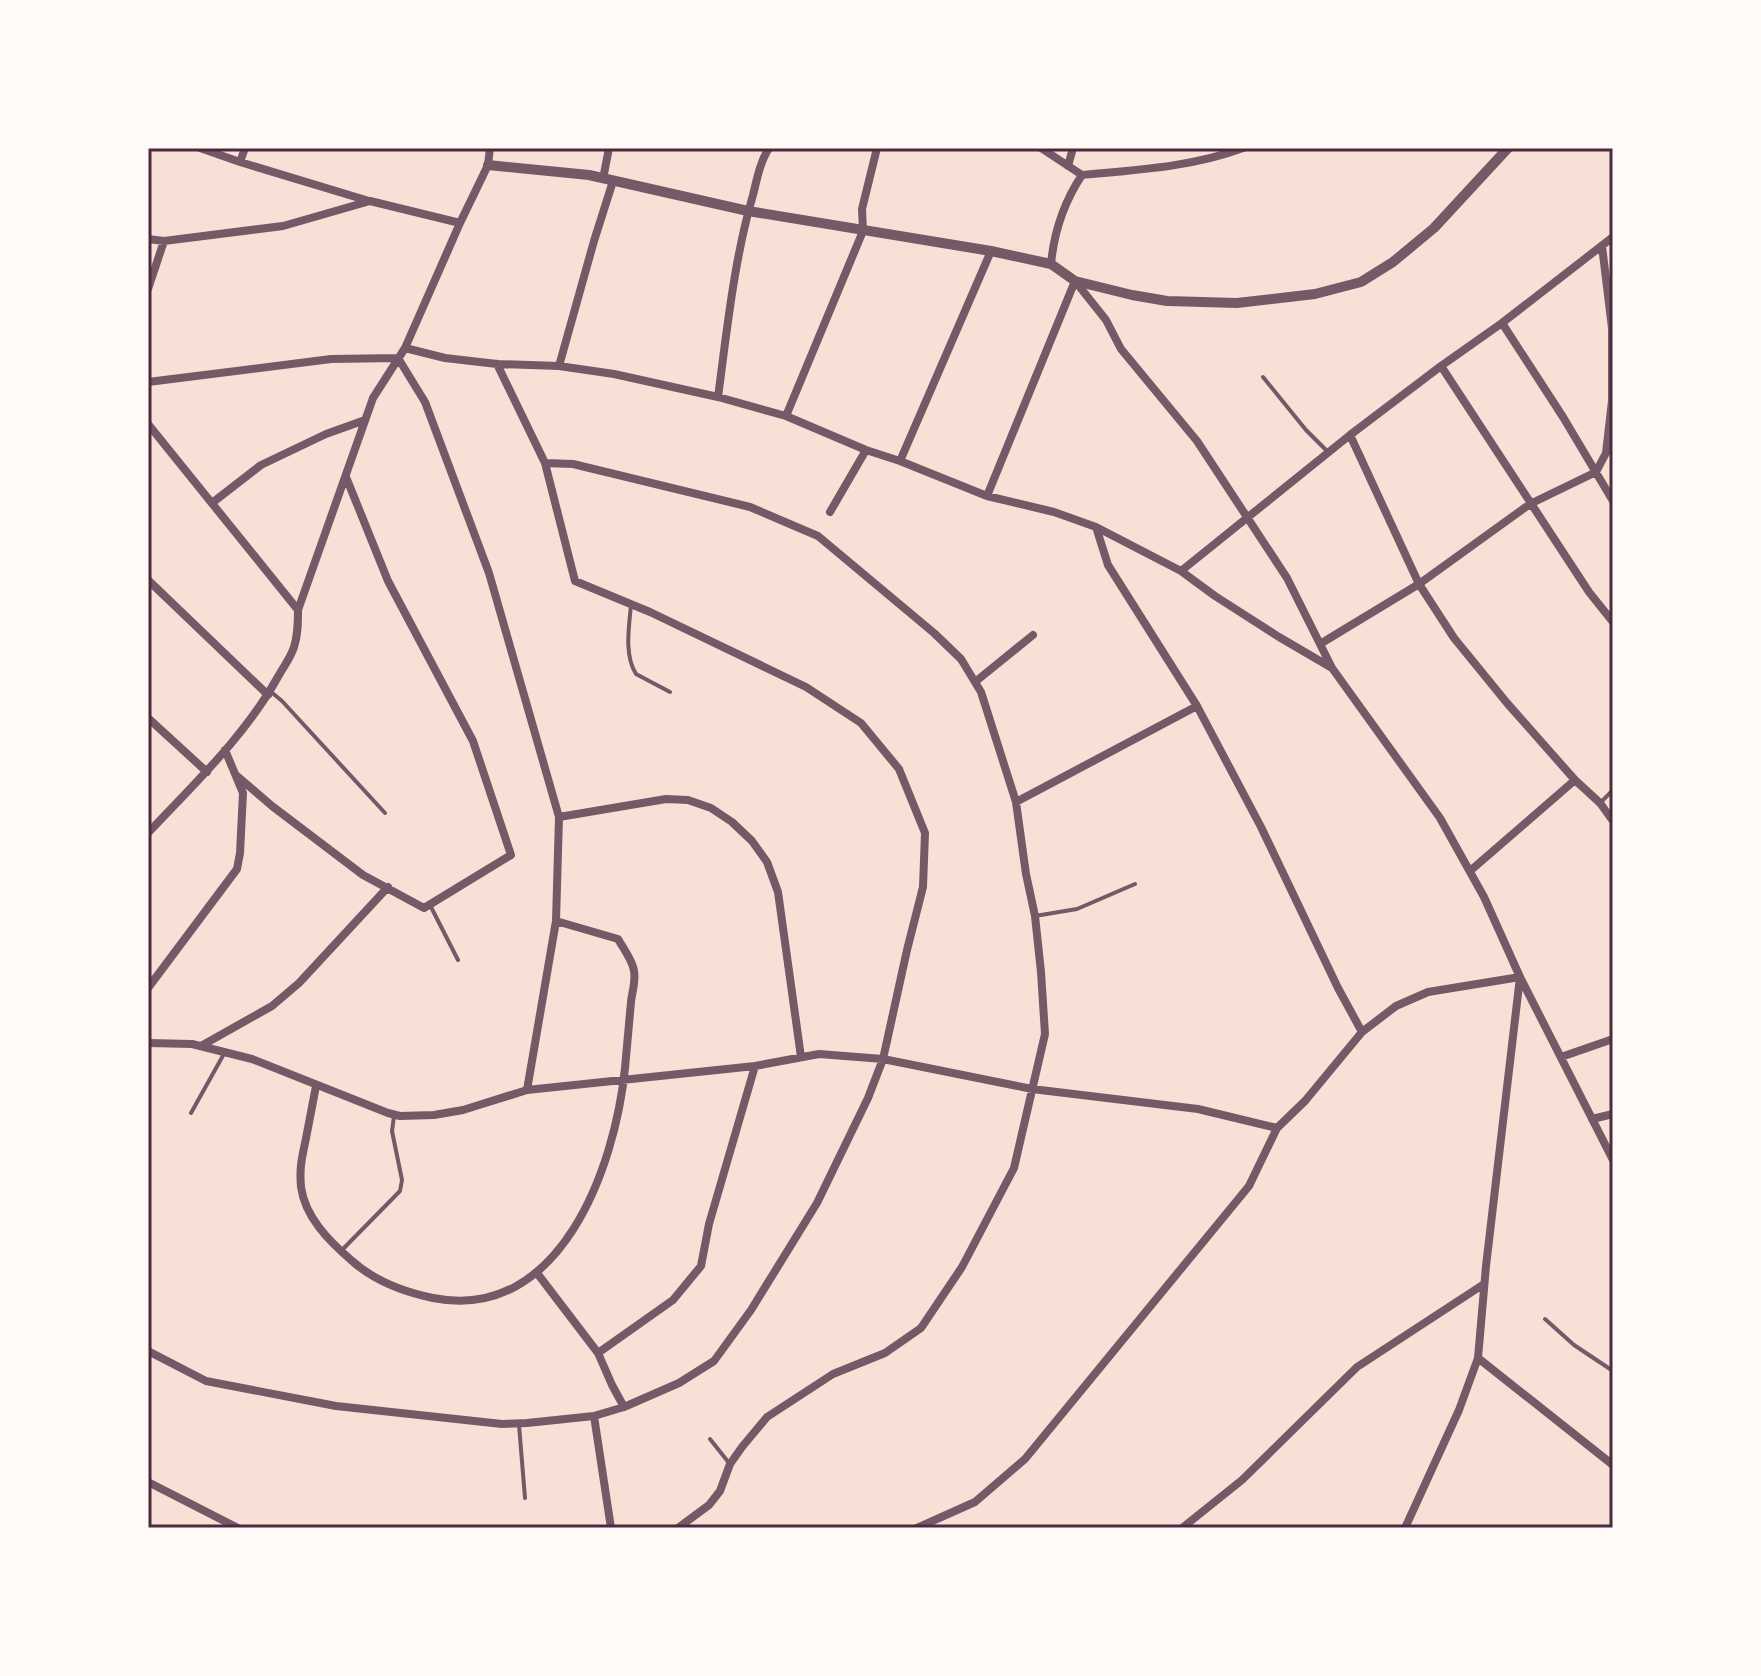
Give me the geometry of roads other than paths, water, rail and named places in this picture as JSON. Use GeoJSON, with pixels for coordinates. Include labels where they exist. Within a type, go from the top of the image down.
{"type":"FeatureCollection","features":[{"type":"Feature","properties":{"kind":"street"},"geometry":{"type":"LineString","coordinates":[[200,148],[370,201],[460,223]]}},
{"type":"Feature","properties":{"kind":"street"},"geometry":{"type":"LineString","coordinates":[[240,162],[245,148]]}},
{"type":"Feature","properties":{"kind":"street"},"geometry":{"type":"LineString","coordinates":[[148,833],[225,750],[269,693],[294,649],[298,610],[373,398],[405,348],[488,165],[490,148]]}},
{"type":"Feature","properties":{"kind":"street"},"geometry":{"type":"LineString","coordinates":[[559,366],[608,180],[609,148]]}},
{"type":"Feature","properties":{"kind":"street"},"geometry":{"type":"LineString","coordinates":[[718,397],[730,305],[748,211],[769,148]]}},
{"type":"Feature","properties":{"kind":"street"},"geometry":{"type":"LineString","coordinates":[[786,416],[863,231],[862,209],[877,148]]}},
{"type":"Feature","properties":{"kind":"street"},"geometry":{"type":"LineString","coordinates":[[1041,148],[1082,175],[1151,169],[1222,156],[1243,148]]}},
{"type":"Feature","properties":{"kind":"street"},"geometry":{"type":"LineString","coordinates":[[1068,166],[1073,148]]}},
{"type":"Feature","properties":{"kind":"street"},"geometry":{"type":"LineString","coordinates":[[1075,281],[1167,301],[1237,303],[1315,294],[1361,282],[1393,262],[1434,228],[1508,148]]}},
{"type":"Feature","properties":{"kind":"street"},"geometry":{"type":"LineString","coordinates":[[488,165],[589,175],[748,211],[991,251],[1051,264],[1075,281],[1106,320],[1121,349],[1197,441],[1287,578],[1332,668],[1440,818],[1470,871],[1613,1160]]}},
{"type":"Feature","properties":{"kind":"street"},"geometry":{"type":"LineString","coordinates":[[1051,264],[1053,241],[1068,196],[1082,175]]}},
{"type":"Feature","properties":{"kind":"street"},"geometry":{"type":"LineString","coordinates":[[148,239],[164,241],[283,226],[370,201]]}},
{"type":"Feature","properties":{"kind":"street"},"geometry":{"type":"LineString","coordinates":[[1181,571],[1328,452],[1613,237]]}},
{"type":"Feature","properties":{"kind":"street"},"geometry":{"type":"LineString","coordinates":[[148,289],[164,241]]}},
{"type":"Feature","properties":{"kind":"street"},"geometry":{"type":"LineString","coordinates":[[1320,644],[1419,584],[1530,504],[1596,472],[1606,453],[1612,401],[1612,328],[1602,246]]}},
{"type":"Feature","properties":{"kind":"street"},"geometry":{"type":"LineString","coordinates":[[900,461],[991,251]]}},
{"type":"Feature","properties":{"kind":"street"},"geometry":{"type":"LineString","coordinates":[[987,496],[1075,281]]}},
{"type":"Feature","properties":{"kind":"street"},"geometry":{"type":"LineString","coordinates":[[1502,323],[1613,501]]}},
{"type":"Feature","properties":{"kind":"street"},"geometry":{"type":"LineString","coordinates":[[405,348],[445,358],[559,366],[614,374],[786,416],[987,496],[1054,512],[1096,527],[1181,571],[1332,668]]}},
{"type":"Feature","properties":{"kind":"street"},"geometry":{"type":"LineString","coordinates":[[148,382],[331,359],[398,358]]}},
{"type":"Feature","properties":{"kind":"street"},"geometry":{"type":"LineString","coordinates":[[398,358],[425,402],[489,573],[559,817],[556,921],[527,1090]]}},
{"type":"Feature","properties":{"kind":"street"},"geometry":{"type":"LineString","coordinates":[[148,1351],[206,1381],[336,1406],[502,1424],[594,1416],[624,1407],[679,1383],[714,1361],[751,1310],[817,1203],[868,1098],[883,1059],[923,887],[925,833],[899,769],[861,723],[806,687],[631,604],[575,581],[545,463],[497,364]]}},
{"type":"Feature","properties":{"kind":"street"},"geometry":{"type":"LineString","coordinates":[[1441,366],[1589,592],[1613,622]]}},
{"type":"Feature","properties":{"kind":"street"},"geometry":{"type":"LineString","coordinates":[[212,503],[261,465],[326,434],[365,420]]}},
{"type":"Feature","properties":{"kind":"street"},"geometry":{"type":"LineString","coordinates":[[148,424],[298,610]]}},
{"type":"Feature","properties":{"kind":"street"},"geometry":{"type":"LineString","coordinates":[[1350,435],[1419,584],[1454,638],[1507,703],[1613,821]]}},
{"type":"Feature","properties":{"kind":"street"},"geometry":{"type":"LineString","coordinates":[[830,512],[866,450]]}},
{"type":"Feature","properties":{"kind":"street"},"geometry":{"type":"LineString","coordinates":[[545,463],[573,464],[750,507],[818,536],[934,633],[961,659],[981,692],[1016,802],[1035,916],[1045,1034],[1014,1168],[962,1267],[921,1328],[885,1353],[833,1374],[767,1417],[730,1464],[720,1491],[709,1505],[678,1528]]}},
{"type":"Feature","properties":{"kind":"street"},"geometry":{"type":"LineString","coordinates":[[237,776],[363,875],[424,908],[511,855],[473,741],[388,581],[345,476]]}},
{"type":"Feature","properties":{"kind":"street"},"geometry":{"type":"LineString","coordinates":[[1096,527],[1108,565],[1197,706],[1261,827],[1362,1032]]}},
{"type":"Feature","properties":{"kind":"street"},"geometry":{"type":"LineString","coordinates":[[148,580],[269,693]]}},
{"type":"Feature","properties":{"kind":"street"},"geometry":{"type":"LineString","coordinates":[[975,682],[1033,635]]}},
{"type":"Feature","properties":{"kind":"street"},"geometry":{"type":"LineString","coordinates":[[1016,802],[1197,706]]}},
{"type":"Feature","properties":{"kind":"street"},"geometry":{"type":"LineString","coordinates":[[148,718],[207,772]]}},
{"type":"Feature","properties":{"kind":"street"},"geometry":{"type":"LineString","coordinates":[[148,988],[237,869],[243,793],[225,750]]}},
{"type":"Feature","properties":{"kind":"street"},"geometry":{"type":"LineString","coordinates":[[1470,871],[1575,780]]}},
{"type":"Feature","properties":{"kind":"street"},"geometry":{"type":"LineString","coordinates":[[559,817],[666,799],[688,800],[711,808],[752,841],[767,862],[778,892],[801,1057]]}},
{"type":"Feature","properties":{"kind":"street"},"geometry":{"type":"LineString","coordinates":[[201,1046],[272,1006],[299,983],[388,887]]}},
{"type":"Feature","properties":{"kind":"street"},"geometry":{"type":"LineString","coordinates":[[316,1086],[300,1159],[302,1190],[311,1215],[322,1232],[360,1268],[419,1295],[446,1301],[482,1300],[506,1293],[537,1273],[554,1254],[591,1198],[607,1158],[624,1080],[635,970],[618,939],[556,921]]}},
{"type":"Feature","properties":{"kind":"street"},"geometry":{"type":"LineString","coordinates":[[917,1528],[975,1502],[1025,1459],[1249,1186],[1277,1128],[1305,1101],[1362,1032],[1396,1006],[1428,992],[1520,977]]}},
{"type":"Feature","properties":{"kind":"street"},"geometry":{"type":"LineString","coordinates":[[1405,1528],[1459,1410],[1478,1358],[1520,977]]}},
{"type":"Feature","properties":{"kind":"street"},"geometry":{"type":"LineString","coordinates":[[1561,1057],[1613,1039]]}},
{"type":"Feature","properties":{"kind":"street"},"geometry":{"type":"LineString","coordinates":[[148,1043],[192,1044],[252,1059],[394,1114],[434,1115],[463,1110],[527,1090],[755,1066],[819,1054],[883,1059],[1032,1089],[1198,1109],[1277,1128]]}},
{"type":"Feature","properties":{"kind":"street"},"geometry":{"type":"LineString","coordinates":[[598,1353],[673,1300],[701,1266],[709,1224],[755,1066]]}},
{"type":"Feature","properties":{"kind":"street"},"geometry":{"type":"LineString","coordinates":[[1592,1119],[1613,1114]]}},
{"type":"Feature","properties":{"kind":"street"},"geometry":{"type":"LineString","coordinates":[[537,1273],[598,1353],[624,1407]]}},
{"type":"Feature","properties":{"kind":"street"},"geometry":{"type":"LineString","coordinates":[[1182,1528],[1242,1480],[1357,1367],[1484,1284]]}},
{"type":"Feature","properties":{"kind":"street"},"geometry":{"type":"LineString","coordinates":[[1478,1358],[1613,1465]]}},
{"type":"Feature","properties":{"kind":"street"},"geometry":{"type":"LineString","coordinates":[[594,1416],[611,1528]]}},
{"type":"Feature","properties":{"kind":"street"},"geometry":{"type":"LineString","coordinates":[[148,1482],[238,1528]]}},
{"type":"Feature","properties":{"kind":"lane"},"geometry":{"type":"LineString","coordinates":[[1263,377],[1328,452]]}},
{"type":"Feature","properties":{"kind":"lane"},"geometry":{"type":"LineString","coordinates":[[631,604],[629,659],[632,669],[670,692]]}},
{"type":"Feature","properties":{"kind":"lane"},"geometry":{"type":"LineString","coordinates":[[269,693],[282,701],[385,813]]}},
{"type":"Feature","properties":{"kind":"lane"},"geometry":{"type":"LineString","coordinates":[[1600,803],[1613,790]]}},
{"type":"Feature","properties":{"kind":"lane"},"geometry":{"type":"LineString","coordinates":[[1035,916],[1077,909],[1135,884]]}},
{"type":"Feature","properties":{"kind":"lane"},"geometry":{"type":"LineString","coordinates":[[430,905],[458,960]]}},
{"type":"Feature","properties":{"kind":"lane"},"geometry":{"type":"LineString","coordinates":[[191,1113],[225,1052]]}},
{"type":"Feature","properties":{"kind":"lane"},"geometry":{"type":"LineString","coordinates":[[340,1251],[400,1191],[402,1180],[392,1131],[394,1114]]}},
{"type":"Feature","properties":{"kind":"lane"},"geometry":{"type":"LineString","coordinates":[[1545,1319],[1574,1345],[1613,1371]]}},
{"type":"Feature","properties":{"kind":"lane"},"geometry":{"type":"LineString","coordinates":[[519,1423],[525,1498]]}},
{"type":"Feature","properties":{"kind":"lane"},"geometry":{"type":"LineString","coordinates":[[710,1439],[730,1464]]}}]}
